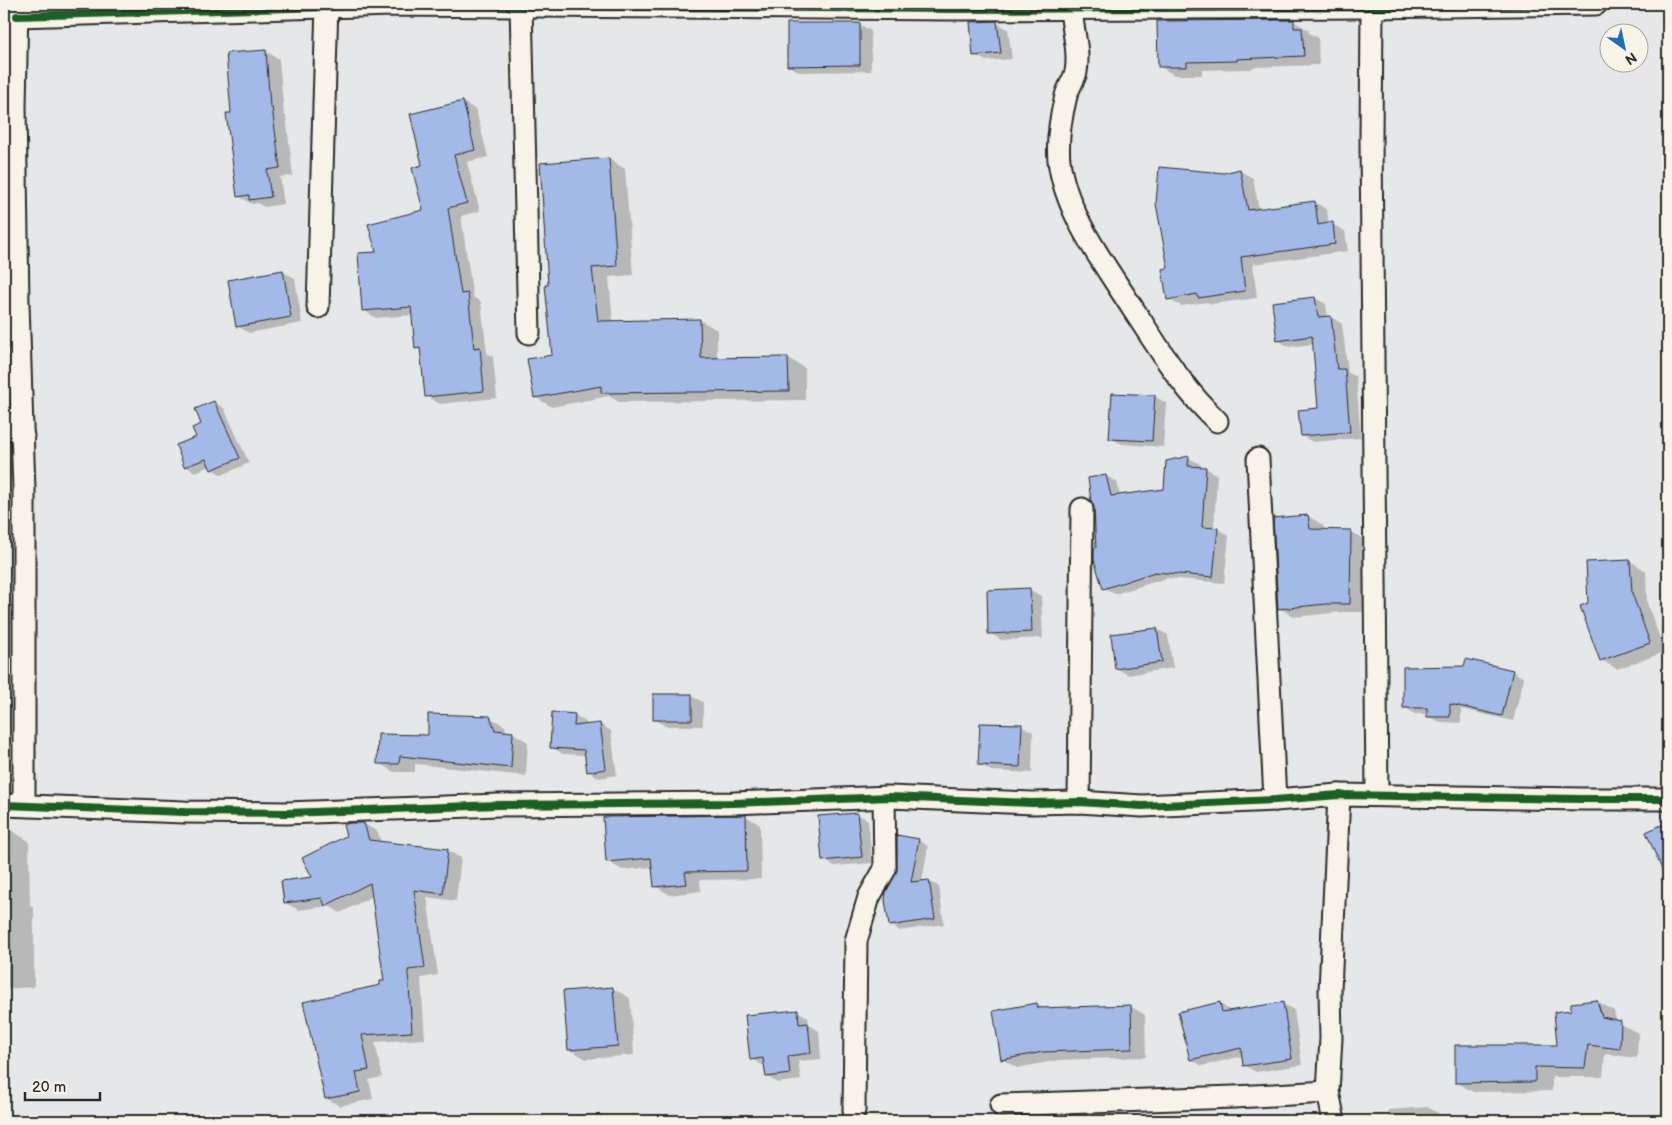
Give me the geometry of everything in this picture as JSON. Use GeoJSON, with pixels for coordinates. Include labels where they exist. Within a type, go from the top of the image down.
{"type":"FeatureCollection","features":[{"type":"Feature","properties":{"kind":"street"},"geometry":{"type":"LineString","coordinates":[[1596,4],[1372,7],[392,5],[17,10],[15,107],[16,212],[23,436],[25,597],[14,805],[287,814],[498,805],[734,803],[884,797],[1032,803],[1079,802],[1142,806],[1340,795],[1668,799]]}},
{"type":"Feature","properties":{"kind":"street"},"geometry":{"type":"LineString","coordinates":[[318,307],[327,6]]}},
{"type":"Feature","properties":{"kind":"street"},"geometry":{"type":"LineString","coordinates":[[521,6],[529,333]]}},
{"type":"Feature","properties":{"kind":"street"},"geometry":{"type":"LineString","coordinates":[[1071,6],[1077,50],[1076,73],[1066,95],[1059,134],[1059,160],[1063,183],[1095,251],[1175,374],[1201,407],[1217,421]]}},
{"type":"Feature","properties":{"kind":"street"},"geometry":{"type":"LineString","coordinates":[[1372,7],[1377,795]]}},
{"type":"Feature","properties":{"kind":"street"},"geometry":{"type":"LineString","coordinates":[[4,422],[23,436]]}},
{"type":"Feature","properties":{"kind":"street"},"geometry":{"type":"LineString","coordinates":[[1258,459],[1275,800]]}},
{"type":"Feature","properties":{"kind":"street"},"geometry":{"type":"LineString","coordinates":[[1079,802],[1082,509]]}},
{"type":"Feature","properties":{"kind":"street"},"geometry":{"type":"LineString","coordinates":[[1334,1121],[1328,1092],[1331,1038],[1330,990],[1340,795]]}},
{"type":"Feature","properties":{"kind":"street"},"geometry":{"type":"LineString","coordinates":[[854,1112],[856,942],[869,897],[885,869],[884,797]]}},
{"type":"Feature","properties":{"kind":"street"},"geometry":{"type":"LineString","coordinates":[[1001,1105],[1328,1092]]}},
{"type":"Feature","properties":{"kind":"building"},"geometry":{"type":"Polygon","coordinates":[[[1294,20],[1294,28],[1302,28],[1304,56],[1237,59],[1237,61],[1187,62],[1187,67],[1158,67],[1157,21],[1294,20]]]}},
{"type":"Feature","properties":{"kind":"building"},"geometry":{"type":"Polygon","coordinates":[[[997,21],[1001,53],[973,56],[970,22],[997,21]]]}},
{"type":"Feature","properties":{"kind":"building"},"geometry":{"type":"Polygon","coordinates":[[[787,23],[860,23],[860,65],[787,66],[787,23]]]}},
{"type":"Feature","properties":{"kind":"building"},"geometry":{"type":"Polygon","coordinates":[[[266,50],[270,107],[272,107],[280,168],[267,170],[271,197],[249,200],[249,195],[237,197],[226,113],[231,113],[226,53],[266,50]]]}},
{"type":"Feature","properties":{"kind":"building"},"geometry":{"type":"Polygon","coordinates":[[[463,101],[475,150],[454,155],[467,203],[448,208],[461,294],[468,293],[474,348],[480,347],[484,391],[425,397],[420,348],[415,349],[411,307],[362,311],[358,253],[376,252],[368,224],[423,210],[412,168],[422,165],[410,114],[463,101]]]}},
{"type":"Feature","properties":{"kind":"building"},"geometry":{"type":"Polygon","coordinates":[[[609,158],[617,266],[592,268],[598,321],[700,319],[701,358],[788,357],[789,391],[601,393],[601,386],[534,398],[527,359],[552,355],[545,285],[548,285],[540,163],[609,158]]]}},
{"type":"Feature","properties":{"kind":"building"},"geometry":{"type":"Polygon","coordinates":[[[1159,167],[1224,173],[1240,169],[1248,210],[1315,201],[1318,225],[1333,222],[1335,244],[1241,257],[1245,291],[1198,298],[1197,294],[1167,300],[1162,269],[1168,268],[1156,204],[1159,167]]]}},
{"type":"Feature","properties":{"kind":"building"},"geometry":{"type":"Polygon","coordinates":[[[283,270],[291,317],[236,327],[228,280],[283,270]]]}},
{"type":"Feature","properties":{"kind":"building"},"geometry":{"type":"Polygon","coordinates":[[[1315,297],[1318,317],[1331,316],[1337,369],[1345,369],[1350,432],[1301,436],[1298,410],[1318,408],[1312,336],[1277,341],[1272,302],[1315,297]]]}},
{"type":"Feature","properties":{"kind":"building"},"geometry":{"type":"Polygon","coordinates":[[[1112,393],[1155,395],[1152,441],[1109,439],[1112,393]]]}},
{"type":"Feature","properties":{"kind":"building"},"geometry":{"type":"Polygon","coordinates":[[[214,401],[240,458],[211,470],[206,459],[184,467],[176,445],[196,437],[192,428],[201,424],[195,409],[214,401]]]}},
{"type":"Feature","properties":{"kind":"building"},"geometry":{"type":"Polygon","coordinates":[[[1189,456],[1188,466],[1206,467],[1202,527],[1218,528],[1213,577],[1155,572],[1103,589],[1094,560],[1094,548],[1096,548],[1094,509],[1088,478],[1106,475],[1111,496],[1164,489],[1166,461],[1189,456]]]}},
{"type":"Feature","properties":{"kind":"building"},"geometry":{"type":"Polygon","coordinates":[[[1308,515],[1310,529],[1351,530],[1350,604],[1326,604],[1278,609],[1273,518],[1308,515]]]}},
{"type":"Feature","properties":{"kind":"building"},"geometry":{"type":"Polygon","coordinates":[[[1630,560],[1632,593],[1650,643],[1600,661],[1580,606],[1588,603],[1586,562],[1630,560]]]}},
{"type":"Feature","properties":{"kind":"building"},"geometry":{"type":"Polygon","coordinates":[[[1030,588],[1032,632],[988,634],[987,590],[1030,588]]]}},
{"type":"Feature","properties":{"kind":"building"},"geometry":{"type":"Polygon","coordinates":[[[1157,628],[1162,662],[1115,669],[1111,634],[1157,628]]]}},
{"type":"Feature","properties":{"kind":"building"},"geometry":{"type":"Polygon","coordinates":[[[1466,659],[1513,670],[1502,716],[1450,704],[1450,717],[1427,717],[1427,708],[1403,708],[1403,667],[1464,666],[1466,659]]]}},
{"type":"Feature","properties":{"kind":"building"},"geometry":{"type":"Polygon","coordinates":[[[653,694],[692,694],[692,720],[653,720],[653,694]]]}},
{"type":"Feature","properties":{"kind":"building"},"geometry":{"type":"Polygon","coordinates":[[[552,712],[575,714],[574,726],[600,723],[606,769],[587,772],[584,750],[550,748],[552,712]]]}},
{"type":"Feature","properties":{"kind":"building"},"geometry":{"type":"Polygon","coordinates":[[[428,714],[490,716],[495,730],[513,732],[511,768],[400,756],[399,764],[377,764],[378,734],[428,735],[428,714]]]}},
{"type":"Feature","properties":{"kind":"building"},"geometry":{"type":"Polygon","coordinates":[[[980,723],[1022,724],[1020,767],[978,765],[980,723]]]}},
{"type":"Feature","properties":{"kind":"building"},"geometry":{"type":"Polygon","coordinates":[[[857,813],[862,857],[822,861],[818,816],[857,813]]]}},
{"type":"Feature","properties":{"kind":"building"},"geometry":{"type":"Polygon","coordinates":[[[746,815],[747,871],[685,872],[687,884],[654,887],[651,858],[606,862],[603,817],[746,815]]]}},
{"type":"Feature","properties":{"kind":"building"},"geometry":{"type":"Polygon","coordinates":[[[1668,822],[1668,884],[1646,832],[1668,822]]]}},
{"type":"Feature","properties":{"kind":"building"},"geometry":{"type":"Polygon","coordinates":[[[364,823],[369,840],[448,849],[443,894],[414,890],[425,968],[408,970],[412,1032],[362,1035],[369,1070],[356,1072],[360,1092],[325,1099],[303,1002],[380,985],[380,981],[384,981],[370,883],[325,906],[322,898],[284,903],[281,881],[312,877],[302,858],[346,836],[343,825],[364,823]]]}},
{"type":"Feature","properties":{"kind":"building"},"geometry":{"type":"Polygon","coordinates":[[[897,835],[919,839],[911,882],[929,880],[935,919],[889,926],[885,900],[886,892],[897,869],[897,835]]]}},
{"type":"Feature","properties":{"kind":"building"},"geometry":{"type":"Polygon","coordinates":[[[613,987],[618,1046],[568,1050],[563,991],[613,987]]]}},
{"type":"Feature","properties":{"kind":"building"},"geometry":{"type":"Polygon","coordinates":[[[1597,1000],[1602,1017],[1621,1021],[1620,1049],[1588,1045],[1585,1068],[1535,1067],[1535,1082],[1455,1083],[1455,1045],[1557,1045],[1554,1012],[1571,1010],[1571,1003],[1597,1000]]]}},
{"type":"Feature","properties":{"kind":"building"},"geometry":{"type":"Polygon","coordinates":[[[1220,1002],[1222,1012],[1283,1002],[1292,1059],[1243,1066],[1241,1048],[1190,1060],[1178,1012],[1220,1002]]]}},
{"type":"Feature","properties":{"kind":"building"},"geometry":{"type":"Polygon","coordinates":[[[1037,1003],[1038,1008],[1131,1005],[1132,1049],[1043,1052],[1001,1060],[993,1011],[1037,1003]]]}},
{"type":"Feature","properties":{"kind":"building"},"geometry":{"type":"Polygon","coordinates":[[[798,1010],[799,1024],[808,1023],[811,1053],[788,1056],[790,1074],[766,1077],[763,1058],[750,1060],[745,1015],[798,1010]]]}},
{"type":"Feature","properties":{"kind":"cycle path"},"geometry":{"type":"LineString","coordinates":[[17,16],[393,5],[950,9],[1596,4]]}},
{"type":"Feature","properties":{"kind":"cycle path"},"geometry":{"type":"LineString","coordinates":[[4,805],[184,812],[287,813],[498,805],[734,803],[890,797],[1032,803],[1079,802],[1142,806],[1339,795],[1668,799]]}}]}
